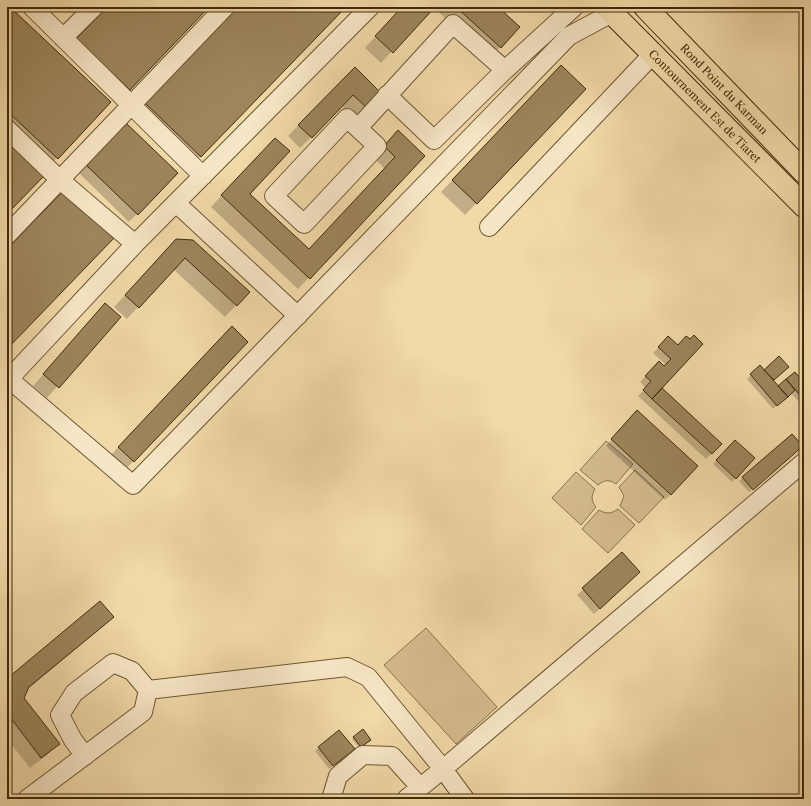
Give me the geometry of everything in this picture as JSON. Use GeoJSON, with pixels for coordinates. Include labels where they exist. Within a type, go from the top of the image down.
{"type":"FeatureCollection","features":[{"type":"Feature","properties":{"kind":"highway","name":"Rond Point du Karman"},"geometry":{"type":"LineString","coordinates":[[645,7],[804,172]]}},
{"type":"Feature","properties":{"kind":"highway","name":"Contournement Est de Tiaret"},"geometry":{"type":"LineString","coordinates":[[609,10],[804,206]]}},
{"type":"Feature","properties":{"kind":"street"},"geometry":{"type":"LineString","coordinates":[[32,7],[203,176]]}},
{"type":"Feature","properties":{"kind":"street"},"geometry":{"type":"LineString","coordinates":[[63,38],[94,7]]}},
{"type":"Feature","properties":{"kind":"street"},"geometry":{"type":"LineString","coordinates":[[7,235],[225,7]]}},
{"type":"Feature","properties":{"kind":"street"},"geometry":{"type":"LineString","coordinates":[[370,7],[135,244],[8,380],[133,485],[570,36],[609,10]]}},
{"type":"Feature","properties":{"kind":"street"},"geometry":{"type":"LineString","coordinates":[[387,95],[434,140],[505,70],[574,7]]}},
{"type":"Feature","properties":{"kind":"street"},"geometry":{"type":"LineString","coordinates":[[358,128],[454,24],[505,70]]}},
{"type":"Feature","properties":{"kind":"street"},"geometry":{"type":"LineString","coordinates":[[489,227],[653,54]]}},
{"type":"Feature","properties":{"kind":"street"},"geometry":{"type":"LineString","coordinates":[[347,118],[358,128],[377,146],[304,224],[274,196],[347,118]]}},
{"type":"Feature","properties":{"kind":"street"},"geometry":{"type":"LineString","coordinates":[[7,129],[59,179],[135,244]]}},
{"type":"Feature","properties":{"kind":"street"},"geometry":{"type":"LineString","coordinates":[[176,203],[298,316]]}},
{"type":"Feature","properties":{"kind":"street"},"geometry":{"type":"LineString","coordinates":[[406,799],[804,462]]}},
{"type":"Feature","properties":{"kind":"street"},"geometry":{"type":"LineString","coordinates":[[84,756],[73,740],[60,715],[74,693],[113,663],[132,671],[148,690]]}},
{"type":"Feature","properties":{"kind":"street"},"geometry":{"type":"LineString","coordinates":[[148,690],[347,667],[368,677],[443,769],[465,799]]}},
{"type":"Feature","properties":{"kind":"street"},"geometry":{"type":"LineString","coordinates":[[27,799],[143,712],[148,690]]}},
{"type":"Feature","properties":{"kind":"street"},"geometry":{"type":"LineString","coordinates":[[331,799],[338,776],[363,755],[392,756],[420,787]]}},
{"type":"Feature","properties":{"kind":"shaded area"},"geometry":{"type":"Polygon","coordinates":[[[606,441],[633,464],[616,484],[611,481],[607,481],[598,485],[580,470],[606,441]]]}},
{"type":"Feature","properties":{"kind":"shaded area"},"geometry":{"type":"Polygon","coordinates":[[[635,470],[664,497],[639,523],[620,506],[624,496],[619,487],[635,470]]]}},
{"type":"Feature","properties":{"kind":"shaded area"},"geometry":{"type":"Polygon","coordinates":[[[576,472],[595,489],[592,498],[596,507],[581,525],[552,498],[576,472]]]}},
{"type":"Feature","properties":{"kind":"shaded area"},"geometry":{"type":"Polygon","coordinates":[[[618,509],[635,525],[608,553],[582,529],[599,510],[608,513],[618,509]]]}},
{"type":"Feature","properties":{"kind":"shaded area"},"geometry":{"type":"Polygon","coordinates":[[[426,628],[497,707],[456,744],[384,665],[426,628]]]}},
{"type":"Feature","properties":{"kind":"building"},"geometry":{"type":"Polygon","coordinates":[[[7,7],[10,7],[111,102],[58,159],[7,111],[7,7]]]}},
{"type":"Feature","properties":{"kind":"building"},"geometry":{"type":"Polygon","coordinates":[[[107,7],[209,7],[130,90],[76,39],[107,7]]]}},
{"type":"Feature","properties":{"kind":"building"},"geometry":{"type":"Polygon","coordinates":[[[235,7],[346,7],[201,157],[144,102],[235,7]]]}},
{"type":"Feature","properties":{"kind":"building"},"geometry":{"type":"Polygon","coordinates":[[[402,7],[435,7],[393,53],[375,36],[402,7]]]}},
{"type":"Feature","properties":{"kind":"building"},"geometry":{"type":"Polygon","coordinates":[[[456,7],[498,7],[520,27],[501,48],[456,7]]]}},
{"type":"Feature","properties":{"kind":"building"},"geometry":{"type":"Polygon","coordinates":[[[561,65],[586,89],[477,204],[452,180],[561,65]]]}},
{"type":"Feature","properties":{"kind":"building"},"geometry":{"type":"Polygon","coordinates":[[[355,67],[381,93],[367,108],[353,95],[312,138],[298,125],[355,67]]]}},
{"type":"Feature","properties":{"kind":"building"},"geometry":{"type":"Polygon","coordinates":[[[125,122],[178,173],[138,215],[85,164],[125,122]]]}},
{"type":"Feature","properties":{"kind":"building"},"geometry":{"type":"Polygon","coordinates":[[[398,130],[425,156],[310,279],[221,195],[275,138],[290,151],[250,194],[309,249],[395,157],[384,146],[398,130]]]}},
{"type":"Feature","properties":{"kind":"building"},"geometry":{"type":"Polygon","coordinates":[[[7,140],[44,176],[7,214],[7,140]]]}},
{"type":"Feature","properties":{"kind":"building"},"geometry":{"type":"Polygon","coordinates":[[[66,188],[116,236],[7,349],[7,249],[66,188]]]}},
{"type":"Feature","properties":{"kind":"building"},"geometry":{"type":"Polygon","coordinates":[[[176,239],[193,240],[250,292],[237,306],[185,258],[139,308],[125,295],[176,239]]]}},
{"type":"Feature","properties":{"kind":"building"},"geometry":{"type":"Polygon","coordinates":[[[105,303],[121,317],[59,388],[43,374],[105,303]]]}},
{"type":"Feature","properties":{"kind":"building"},"geometry":{"type":"Polygon","coordinates":[[[232,326],[248,342],[134,462],[118,447],[232,326]]]}},
{"type":"Feature","properties":{"kind":"building"},"geometry":{"type":"Polygon","coordinates":[[[694,335],[703,344],[652,399],[643,390],[651,381],[645,376],[659,361],[664,366],[671,359],[658,347],[668,336],[678,345],[686,336],[690,339],[694,335]]]}},
{"type":"Feature","properties":{"kind":"building"},"geometry":{"type":"Polygon","coordinates":[[[779,356],[789,367],[774,380],[764,370],[779,356]]]}},
{"type":"Feature","properties":{"kind":"building"},"geometry":{"type":"Polygon","coordinates":[[[760,365],[788,397],[777,406],[750,374],[760,365]]]}},
{"type":"Feature","properties":{"kind":"building"},"geometry":{"type":"Polygon","coordinates":[[[795,372],[804,383],[804,400],[786,379],[795,372]]]}},
{"type":"Feature","properties":{"kind":"building"},"geometry":{"type":"Polygon","coordinates":[[[786,379],[795,390],[788,397],[778,386],[786,379]]]}},
{"type":"Feature","properties":{"kind":"building"},"geometry":{"type":"Polygon","coordinates":[[[662,388],[722,444],[712,454],[652,399],[662,388]]]}},
{"type":"Feature","properties":{"kind":"building"},"geometry":{"type":"Polygon","coordinates":[[[637,410],[698,466],[671,495],[611,439],[637,410]]]}},
{"type":"Feature","properties":{"kind":"building"},"geometry":{"type":"Polygon","coordinates":[[[792,434],[803,446],[753,490],[742,477],[792,434]]]}},
{"type":"Feature","properties":{"kind":"building"},"geometry":{"type":"Polygon","coordinates":[[[735,440],[755,458],[736,479],[716,460],[735,440]]]}},
{"type":"Feature","properties":{"kind":"building"},"geometry":{"type":"Polygon","coordinates":[[[622,552],[640,572],[600,609],[582,588],[622,552]]]}},
{"type":"Feature","properties":{"kind":"building"},"geometry":{"type":"Polygon","coordinates":[[[100,601],[114,617],[29,687],[24,698],[60,744],[41,758],[7,713],[7,683],[9,677],[100,601]]]}},
{"type":"Feature","properties":{"kind":"building"},"geometry":{"type":"Polygon","coordinates":[[[363,729],[371,740],[361,747],[353,737],[363,729]]]}},
{"type":"Feature","properties":{"kind":"building"},"geometry":{"type":"Polygon","coordinates":[[[339,730],[355,749],[333,766],[318,747],[339,730]]]}}]}
